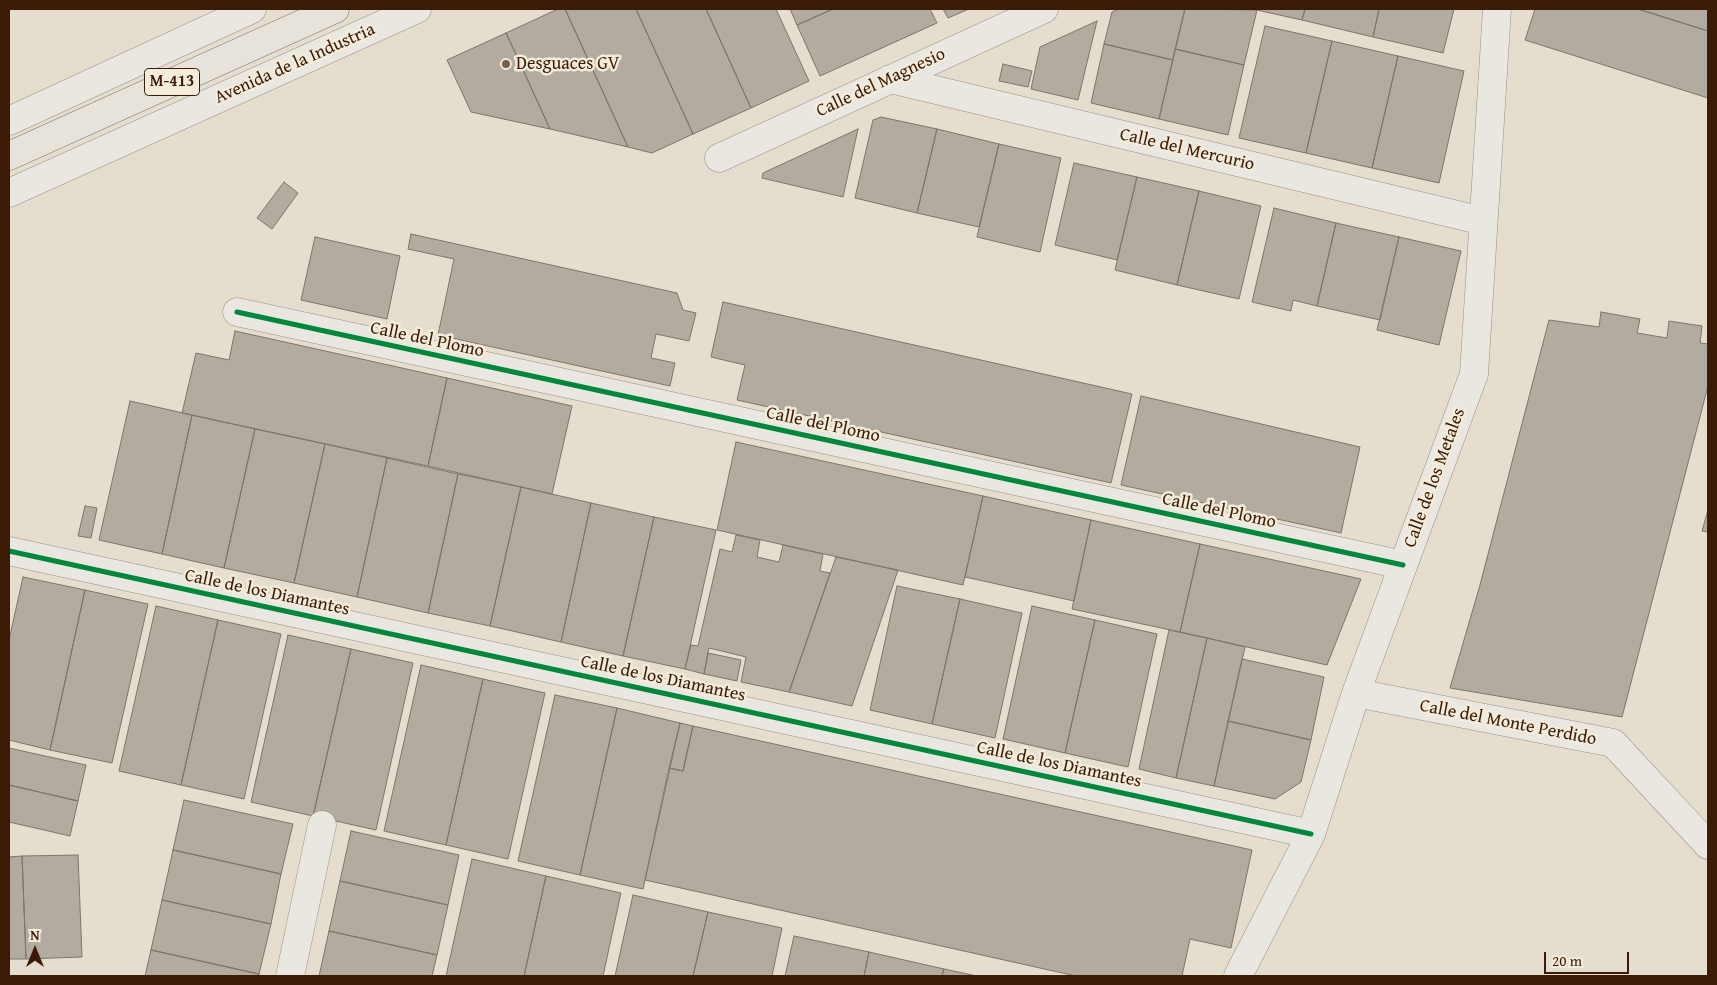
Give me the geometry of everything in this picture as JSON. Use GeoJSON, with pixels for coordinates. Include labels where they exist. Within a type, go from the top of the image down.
{"type":"FeatureCollection","features":[{"type":"Feature","properties":{"kind":"main road","name":"Avenida de la Industria"},"geometry":{"type":"LineString","coordinates":[[9,156],[335,9]]}},
{"type":"Feature","properties":{"kind":"street"},"geometry":{"type":"LineString","coordinates":[[9,121],[252,9]]}},
{"type":"Feature","properties":{"kind":"street","name":"Avenida de la Industria"},"geometry":{"type":"LineString","coordinates":[[9,193],[417,9]]}},
{"type":"Feature","properties":{"kind":"street","name":"Calle del Magnesio"},"geometry":{"type":"LineString","coordinates":[[719,158],[1044,9]]}},
{"type":"Feature","properties":{"kind":"street","name":"Calle de los Metales"},"geometry":{"type":"LineString","coordinates":[[1238,976],[1311,834],[1356,693],[1474,374],[1497,9]]}},
{"type":"Feature","properties":{"kind":"street","name":"Calle del Mercurio"},"geometry":{"type":"LineString","coordinates":[[890,79],[1483,221]]}},
{"type":"Feature","properties":{"kind":"street","name":"Calle del Plomo"},"geometry":{"type":"LineString","coordinates":[[237,312],[1403,565]]}},
{"type":"Feature","properties":{"kind":"street","name":"Calle de los Diamantes"},"geometry":{"type":"LineString","coordinates":[[9,551],[1311,834]]}},
{"type":"Feature","properties":{"kind":"street","name":"Calle del Monte Perdido"},"geometry":{"type":"LineString","coordinates":[[1356,693],[1613,744],[1708,845]]}},
{"type":"Feature","properties":{"kind":"street"},"geometry":{"type":"LineString","coordinates":[[290,976],[322,825]]}},
{"type":"Feature","properties":{"kind":"building"},"geometry":{"type":"Polygon","coordinates":[[[558,9],[565,9],[628,147],[550,129],[506,33],[558,9]]]}},
{"type":"Feature","properties":{"kind":"building"},"geometry":{"type":"Polygon","coordinates":[[[565,9],[636,9],[693,134],[652,153],[628,147],[565,9]]]}},
{"type":"Feature","properties":{"kind":"building"},"geometry":{"type":"Polygon","coordinates":[[[636,9],[706,9],[751,108],[693,134],[636,9]]]}},
{"type":"Feature","properties":{"kind":"building"},"geometry":{"type":"Polygon","coordinates":[[[706,9],[776,9],[809,81],[751,108],[706,9]]]}},
{"type":"Feature","properties":{"kind":"building"},"geometry":{"type":"Polygon","coordinates":[[[790,9],[833,9],[797,25],[790,9]]]}},
{"type":"Feature","properties":{"kind":"building"},"geometry":{"type":"Polygon","coordinates":[[[833,9],[930,9],[937,23],[820,76],[797,25],[833,9]]]}},
{"type":"Feature","properties":{"kind":"building"},"geometry":{"type":"Polygon","coordinates":[[[943,9],[969,9],[948,18],[943,9]]]}},
{"type":"Feature","properties":{"kind":"building"},"geometry":{"type":"Polygon","coordinates":[[[1119,9],[1185,9],[1173,60],[1104,44],[1112,12],[1119,9]]]}},
{"type":"Feature","properties":{"kind":"building"},"geometry":{"type":"Polygon","coordinates":[[[1185,9],[1257,10],[1244,65],[1175,49],[1185,9]]]}},
{"type":"Feature","properties":{"kind":"building"},"geometry":{"type":"Polygon","coordinates":[[[1252,9],[1305,9],[1302,20],[1252,9]]]}},
{"type":"Feature","properties":{"kind":"building"},"geometry":{"type":"Polygon","coordinates":[[[1305,9],[1379,9],[1373,37],[1302,20],[1305,9]]]}},
{"type":"Feature","properties":{"kind":"building"},"geometry":{"type":"Polygon","coordinates":[[[1379,9],[1454,9],[1443,53],[1373,37],[1379,9]]]}},
{"type":"Feature","properties":{"kind":"building"},"geometry":{"type":"Polygon","coordinates":[[[1535,9],[1638,9],[1708,31],[1708,98],[1525,40],[1535,9]]]}},
{"type":"Feature","properties":{"kind":"building"},"geometry":{"type":"Polygon","coordinates":[[[1638,9],[1708,9],[1708,31],[1638,9]]]}},
{"type":"Feature","properties":{"kind":"building"},"geometry":{"type":"Polygon","coordinates":[[[1097,21],[1078,100],[1031,89],[1040,47],[1097,21]]]}},
{"type":"Feature","properties":{"kind":"building"},"geometry":{"type":"Polygon","coordinates":[[[1265,26],[1332,41],[1306,153],[1239,138],[1265,26]]]}},
{"type":"Feature","properties":{"kind":"building"},"geometry":{"type":"Polygon","coordinates":[[[506,33],[550,129],[471,112],[447,60],[506,33]]]}},
{"type":"Feature","properties":{"kind":"building"},"geometry":{"type":"Polygon","coordinates":[[[1332,41],[1398,56],[1372,168],[1306,153],[1332,41]]]}},
{"type":"Feature","properties":{"kind":"building"},"geometry":{"type":"Polygon","coordinates":[[[1104,44],[1173,60],[1159,119],[1091,103],[1104,44]]]}},
{"type":"Feature","properties":{"kind":"building"},"geometry":{"type":"Polygon","coordinates":[[[1175,49],[1244,65],[1228,135],[1159,119],[1175,49]]]}},
{"type":"Feature","properties":{"kind":"building"},"geometry":{"type":"Polygon","coordinates":[[[1398,56],[1464,71],[1439,183],[1372,168],[1398,56]]]}},
{"type":"Feature","properties":{"kind":"building"},"geometry":{"type":"Polygon","coordinates":[[[1003,64],[1032,71],[1028,87],[999,81],[1003,64]]]}},
{"type":"Feature","properties":{"kind":"building"},"geometry":{"type":"Polygon","coordinates":[[[881,117],[937,129],[917,213],[855,198],[873,120],[881,117]]]}},
{"type":"Feature","properties":{"kind":"building"},"geometry":{"type":"Polygon","coordinates":[[[858,129],[843,197],[762,178],[763,173],[858,129]]]}},
{"type":"Feature","properties":{"kind":"building"},"geometry":{"type":"Polygon","coordinates":[[[937,129],[999,144],[979,227],[917,213],[937,129]]]}},
{"type":"Feature","properties":{"kind":"building"},"geometry":{"type":"Polygon","coordinates":[[[999,144],[1061,158],[1040,252],[977,237],[999,144]]]}},
{"type":"Feature","properties":{"kind":"building"},"geometry":{"type":"Polygon","coordinates":[[[1074,163],[1137,177],[1117,260],[1055,245],[1074,163]]]}},
{"type":"Feature","properties":{"kind":"building"},"geometry":{"type":"Polygon","coordinates":[[[1137,177],[1199,191],[1177,285],[1115,270],[1137,177]]]}},
{"type":"Feature","properties":{"kind":"building"},"geometry":{"type":"Polygon","coordinates":[[[284,182],[298,193],[272,229],[257,218],[284,182]]]}},
{"type":"Feature","properties":{"kind":"building"},"geometry":{"type":"Polygon","coordinates":[[[1199,191],[1261,206],[1239,299],[1177,285],[1199,191]]]}},
{"type":"Feature","properties":{"kind":"building"},"geometry":{"type":"Polygon","coordinates":[[[1274,208],[1336,223],[1317,306],[1293,300],[1291,311],[1252,302],[1274,208]]]}},
{"type":"Feature","properties":{"kind":"building"},"geometry":{"type":"Polygon","coordinates":[[[1336,223],[1399,237],[1380,320],[1317,306],[1336,223]]]}},
{"type":"Feature","properties":{"kind":"building"},"geometry":{"type":"Polygon","coordinates":[[[411,234],[677,293],[683,310],[696,313],[689,341],[656,334],[651,358],[675,363],[670,386],[438,335],[454,259],[408,249],[411,234]]]}},
{"type":"Feature","properties":{"kind":"building"},"geometry":{"type":"Polygon","coordinates":[[[315,237],[400,256],[387,319],[301,300],[315,237]]]}},
{"type":"Feature","properties":{"kind":"building"},"geometry":{"type":"Polygon","coordinates":[[[1399,237],[1461,251],[1439,345],[1377,330],[1399,237]]]}},
{"type":"Feature","properties":{"kind":"building"},"geometry":{"type":"Polygon","coordinates":[[[723,302],[1132,394],[1111,483],[737,400],[745,365],[711,357],[723,302]]]}},
{"type":"Feature","properties":{"kind":"building"},"geometry":{"type":"Polygon","coordinates":[[[1601,312],[1640,319],[1637,333],[1667,338],[1669,321],[1702,326],[1700,343],[1708,344],[1708,386],[1622,717],[1450,688],[1480,585],[1549,320],[1599,327],[1601,312]]]}},
{"type":"Feature","properties":{"kind":"building"},"geometry":{"type":"Polygon","coordinates":[[[235,331],[447,378],[428,466],[182,413],[196,353],[229,360],[235,331]]]}},
{"type":"Feature","properties":{"kind":"building"},"geometry":{"type":"Polygon","coordinates":[[[447,378],[572,406],[552,494],[428,466],[447,378]]]}},
{"type":"Feature","properties":{"kind":"building"},"geometry":{"type":"Polygon","coordinates":[[[1141,396],[1360,447],[1341,533],[1121,485],[1141,396]]]}},
{"type":"Feature","properties":{"kind":"building"},"geometry":{"type":"Polygon","coordinates":[[[130,401],[192,415],[162,554],[99,540],[130,401]]]}},
{"type":"Feature","properties":{"kind":"building"},"geometry":{"type":"Polygon","coordinates":[[[192,415],[255,429],[224,568],[162,554],[192,415]]]}},
{"type":"Feature","properties":{"kind":"building"},"geometry":{"type":"Polygon","coordinates":[[[255,429],[325,444],[294,583],[224,568],[255,429]]]}},
{"type":"Feature","properties":{"kind":"building"},"geometry":{"type":"Polygon","coordinates":[[[736,442],[983,496],[963,585],[717,530],[736,442]]]}},
{"type":"Feature","properties":{"kind":"building"},"geometry":{"type":"Polygon","coordinates":[[[325,444],[387,458],[357,597],[294,583],[325,444]]]}},
{"type":"Feature","properties":{"kind":"building"},"geometry":{"type":"Polygon","coordinates":[[[387,458],[458,474],[428,613],[357,597],[387,458]]]}},
{"type":"Feature","properties":{"kind":"building"},"geometry":{"type":"Polygon","coordinates":[[[458,474],[521,487],[490,626],[428,613],[458,474]]]}},
{"type":"Feature","properties":{"kind":"building"},"geometry":{"type":"Polygon","coordinates":[[[521,487],[591,503],[561,642],[490,626],[521,487]]]}},
{"type":"Feature","properties":{"kind":"building"},"geometry":{"type":"Polygon","coordinates":[[[983,496],[1091,520],[1074,601],[965,577],[983,496]]]}},
{"type":"Feature","properties":{"kind":"building"},"geometry":{"type":"Polygon","coordinates":[[[591,503],[654,517],[623,656],[561,642],[591,503]]]}},
{"type":"Feature","properties":{"kind":"building"},"geometry":{"type":"Polygon","coordinates":[[[85,506],[97,508],[91,538],[78,536],[85,506]]]}},
{"type":"Feature","properties":{"kind":"building"},"geometry":{"type":"Polygon","coordinates":[[[1708,510],[1708,532],[1702,531],[1708,510]]]}},
{"type":"Feature","properties":{"kind":"building"},"geometry":{"type":"Polygon","coordinates":[[[654,517],[716,530],[685,669],[623,656],[654,517]]]}},
{"type":"Feature","properties":{"kind":"building"},"geometry":{"type":"Polygon","coordinates":[[[1091,520],[1200,544],[1180,632],[1072,609],[1091,520]]]}},
{"type":"Feature","properties":{"kind":"building"},"geometry":{"type":"Polygon","coordinates":[[[736,535],[760,540],[757,557],[779,562],[783,545],[823,554],[820,571],[830,573],[789,692],[741,682],[746,657],[709,648],[704,674],[685,669],[691,645],[698,646],[720,549],[732,552],[736,535]]]}},
{"type":"Feature","properties":{"kind":"building"},"geometry":{"type":"Polygon","coordinates":[[[1200,544],[1361,579],[1327,665],[1180,632],[1200,544]]]}},
{"type":"Feature","properties":{"kind":"building"},"geometry":{"type":"Polygon","coordinates":[[[836,557],[898,570],[852,706],[789,692],[836,557]]]}},
{"type":"Feature","properties":{"kind":"building"},"geometry":{"type":"Polygon","coordinates":[[[23,577],[85,590],[50,750],[9,740],[9,640],[23,577]]]}},
{"type":"Feature","properties":{"kind":"building"},"geometry":{"type":"Polygon","coordinates":[[[897,586],[960,599],[932,724],[870,710],[897,586]]]}},
{"type":"Feature","properties":{"kind":"building"},"geometry":{"type":"Polygon","coordinates":[[[85,590],[148,604],[112,763],[50,750],[85,590]]]}},
{"type":"Feature","properties":{"kind":"building"},"geometry":{"type":"Polygon","coordinates":[[[960,599],[1022,613],[995,738],[932,724],[960,599]]]}},
{"type":"Feature","properties":{"kind":"building"},"geometry":{"type":"Polygon","coordinates":[[[156,606],[218,620],[181,785],[119,771],[156,606]]]}},
{"type":"Feature","properties":{"kind":"building"},"geometry":{"type":"Polygon","coordinates":[[[1032,606],[1095,620],[1065,753],[1003,739],[1032,606]]]}},
{"type":"Feature","properties":{"kind":"building"},"geometry":{"type":"Polygon","coordinates":[[[218,620],[281,634],[244,799],[181,785],[218,620]]]}},
{"type":"Feature","properties":{"kind":"building"},"geometry":{"type":"Polygon","coordinates":[[[1095,620],[1157,634],[1128,767],[1065,753],[1095,620]]]}},
{"type":"Feature","properties":{"kind":"building"},"geometry":{"type":"Polygon","coordinates":[[[1169,630],[1207,638],[1176,778],[1139,769],[1169,630]]]}},
{"type":"Feature","properties":{"kind":"building"},"geometry":{"type":"Polygon","coordinates":[[[288,635],[351,649],[313,816],[251,802],[288,635]]]}},
{"type":"Feature","properties":{"kind":"building"},"geometry":{"type":"Polygon","coordinates":[[[1207,638],[1245,647],[1214,786],[1176,778],[1207,638]]]}},
{"type":"Feature","properties":{"kind":"building"},"geometry":{"type":"Polygon","coordinates":[[[351,649],[413,663],[376,830],[313,816],[351,649]]]}},
{"type":"Feature","properties":{"kind":"building"},"geometry":{"type":"Polygon","coordinates":[[[708,653],[741,660],[737,681],[704,674],[708,653]]]}},
{"type":"Feature","properties":{"kind":"building"},"geometry":{"type":"Polygon","coordinates":[[[1242,659],[1324,677],[1311,740],[1228,721],[1242,659]]]}},
{"type":"Feature","properties":{"kind":"building"},"geometry":{"type":"Polygon","coordinates":[[[421,665],[483,679],[446,845],[384,831],[421,665]]]}},
{"type":"Feature","properties":{"kind":"building"},"geometry":{"type":"Polygon","coordinates":[[[483,679],[545,693],[508,859],[446,845],[483,679]]]}},
{"type":"Feature","properties":{"kind":"building"},"geometry":{"type":"Polygon","coordinates":[[[555,695],[617,708],[580,875],[518,861],[555,695]]]}},
{"type":"Feature","properties":{"kind":"building"},"geometry":{"type":"Polygon","coordinates":[[[617,708],[680,723],[643,889],[580,875],[617,708]]]}},
{"type":"Feature","properties":{"kind":"building"},"geometry":{"type":"Polygon","coordinates":[[[1228,721],[1311,740],[1301,782],[1275,799],[1214,786],[1228,721]]]}},
{"type":"Feature","properties":{"kind":"building"},"geometry":{"type":"Polygon","coordinates":[[[680,723],[693,726],[683,771],[669,768],[680,723]]]}},
{"type":"Feature","properties":{"kind":"building"},"geometry":{"type":"Polygon","coordinates":[[[693,726],[1252,850],[1231,948],[1190,939],[1182,976],[1076,976],[645,880],[669,768],[683,771],[693,726]]]}},
{"type":"Feature","properties":{"kind":"building"},"geometry":{"type":"Polygon","coordinates":[[[9,748],[86,765],[78,801],[9,785],[9,748]]]}},
{"type":"Feature","properties":{"kind":"building"},"geometry":{"type":"Polygon","coordinates":[[[9,785],[78,801],[70,836],[9,822],[9,785]]]}},
{"type":"Feature","properties":{"kind":"building"},"geometry":{"type":"Polygon","coordinates":[[[184,800],[293,824],[281,874],[173,850],[184,800]]]}},
{"type":"Feature","properties":{"kind":"building"},"geometry":{"type":"Polygon","coordinates":[[[351,831],[459,855],[448,905],[340,881],[351,831]]]}},
{"type":"Feature","properties":{"kind":"building"},"geometry":{"type":"Polygon","coordinates":[[[173,850],[281,874],[271,924],[162,900],[173,850]]]}},
{"type":"Feature","properties":{"kind":"building"},"geometry":{"type":"Polygon","coordinates":[[[78,855],[82,957],[26,959],[22,856],[78,855]]]}},
{"type":"Feature","properties":{"kind":"building"},"geometry":{"type":"Polygon","coordinates":[[[22,856],[26,959],[9,959],[9,857],[22,856]]]}},
{"type":"Feature","properties":{"kind":"building"},"geometry":{"type":"Polygon","coordinates":[[[472,859],[546,876],[524,976],[446,976],[472,859]]]}},
{"type":"Feature","properties":{"kind":"building"},"geometry":{"type":"Polygon","coordinates":[[[546,876],[621,893],[603,976],[524,976],[546,876]]]}},
{"type":"Feature","properties":{"kind":"building"},"geometry":{"type":"Polygon","coordinates":[[[340,881],[448,905],[437,955],[329,931],[340,881]]]}},
{"type":"Feature","properties":{"kind":"building"},"geometry":{"type":"Polygon","coordinates":[[[633,895],[708,912],[693,976],[615,976],[633,895]]]}},
{"type":"Feature","properties":{"kind":"building"},"geometry":{"type":"Polygon","coordinates":[[[162,900],[271,924],[259,974],[151,950],[162,900]]]}},
{"type":"Feature","properties":{"kind":"building"},"geometry":{"type":"Polygon","coordinates":[[[708,912],[782,928],[772,976],[693,976],[708,912]]]}},
{"type":"Feature","properties":{"kind":"building"},"geometry":{"type":"Polygon","coordinates":[[[329,931],[437,955],[432,976],[319,976],[329,931]]]}},
{"type":"Feature","properties":{"kind":"building"},"geometry":{"type":"Polygon","coordinates":[[[794,936],[869,952],[864,976],[785,976],[794,936]]]}},
{"type":"Feature","properties":{"kind":"building"},"geometry":{"type":"Polygon","coordinates":[[[151,950],[259,974],[259,976],[145,976],[151,950]]]}},
{"type":"Feature","properties":{"kind":"building"},"geometry":{"type":"Polygon","coordinates":[[[869,952],[944,969],[942,976],[864,976],[869,952]]]}},
{"type":"Feature","properties":{"kind":"building"},"geometry":{"type":"Polygon","coordinates":[[[944,969],[977,976],[942,976],[944,969]]]}},
{"type":"Feature","properties":{"kind":"cycle path"},"geometry":{"type":"LineString","coordinates":[[237,312],[1403,565]]}},
{"type":"Feature","properties":{"kind":"cycle path"},"geometry":{"type":"LineString","coordinates":[[9,551],[1311,834]]}},
{"type":"Feature","properties":{"kind":"place","name":"Desguaces GV"},"geometry":{"type":"Point","coordinates":[506,64]}}]}
